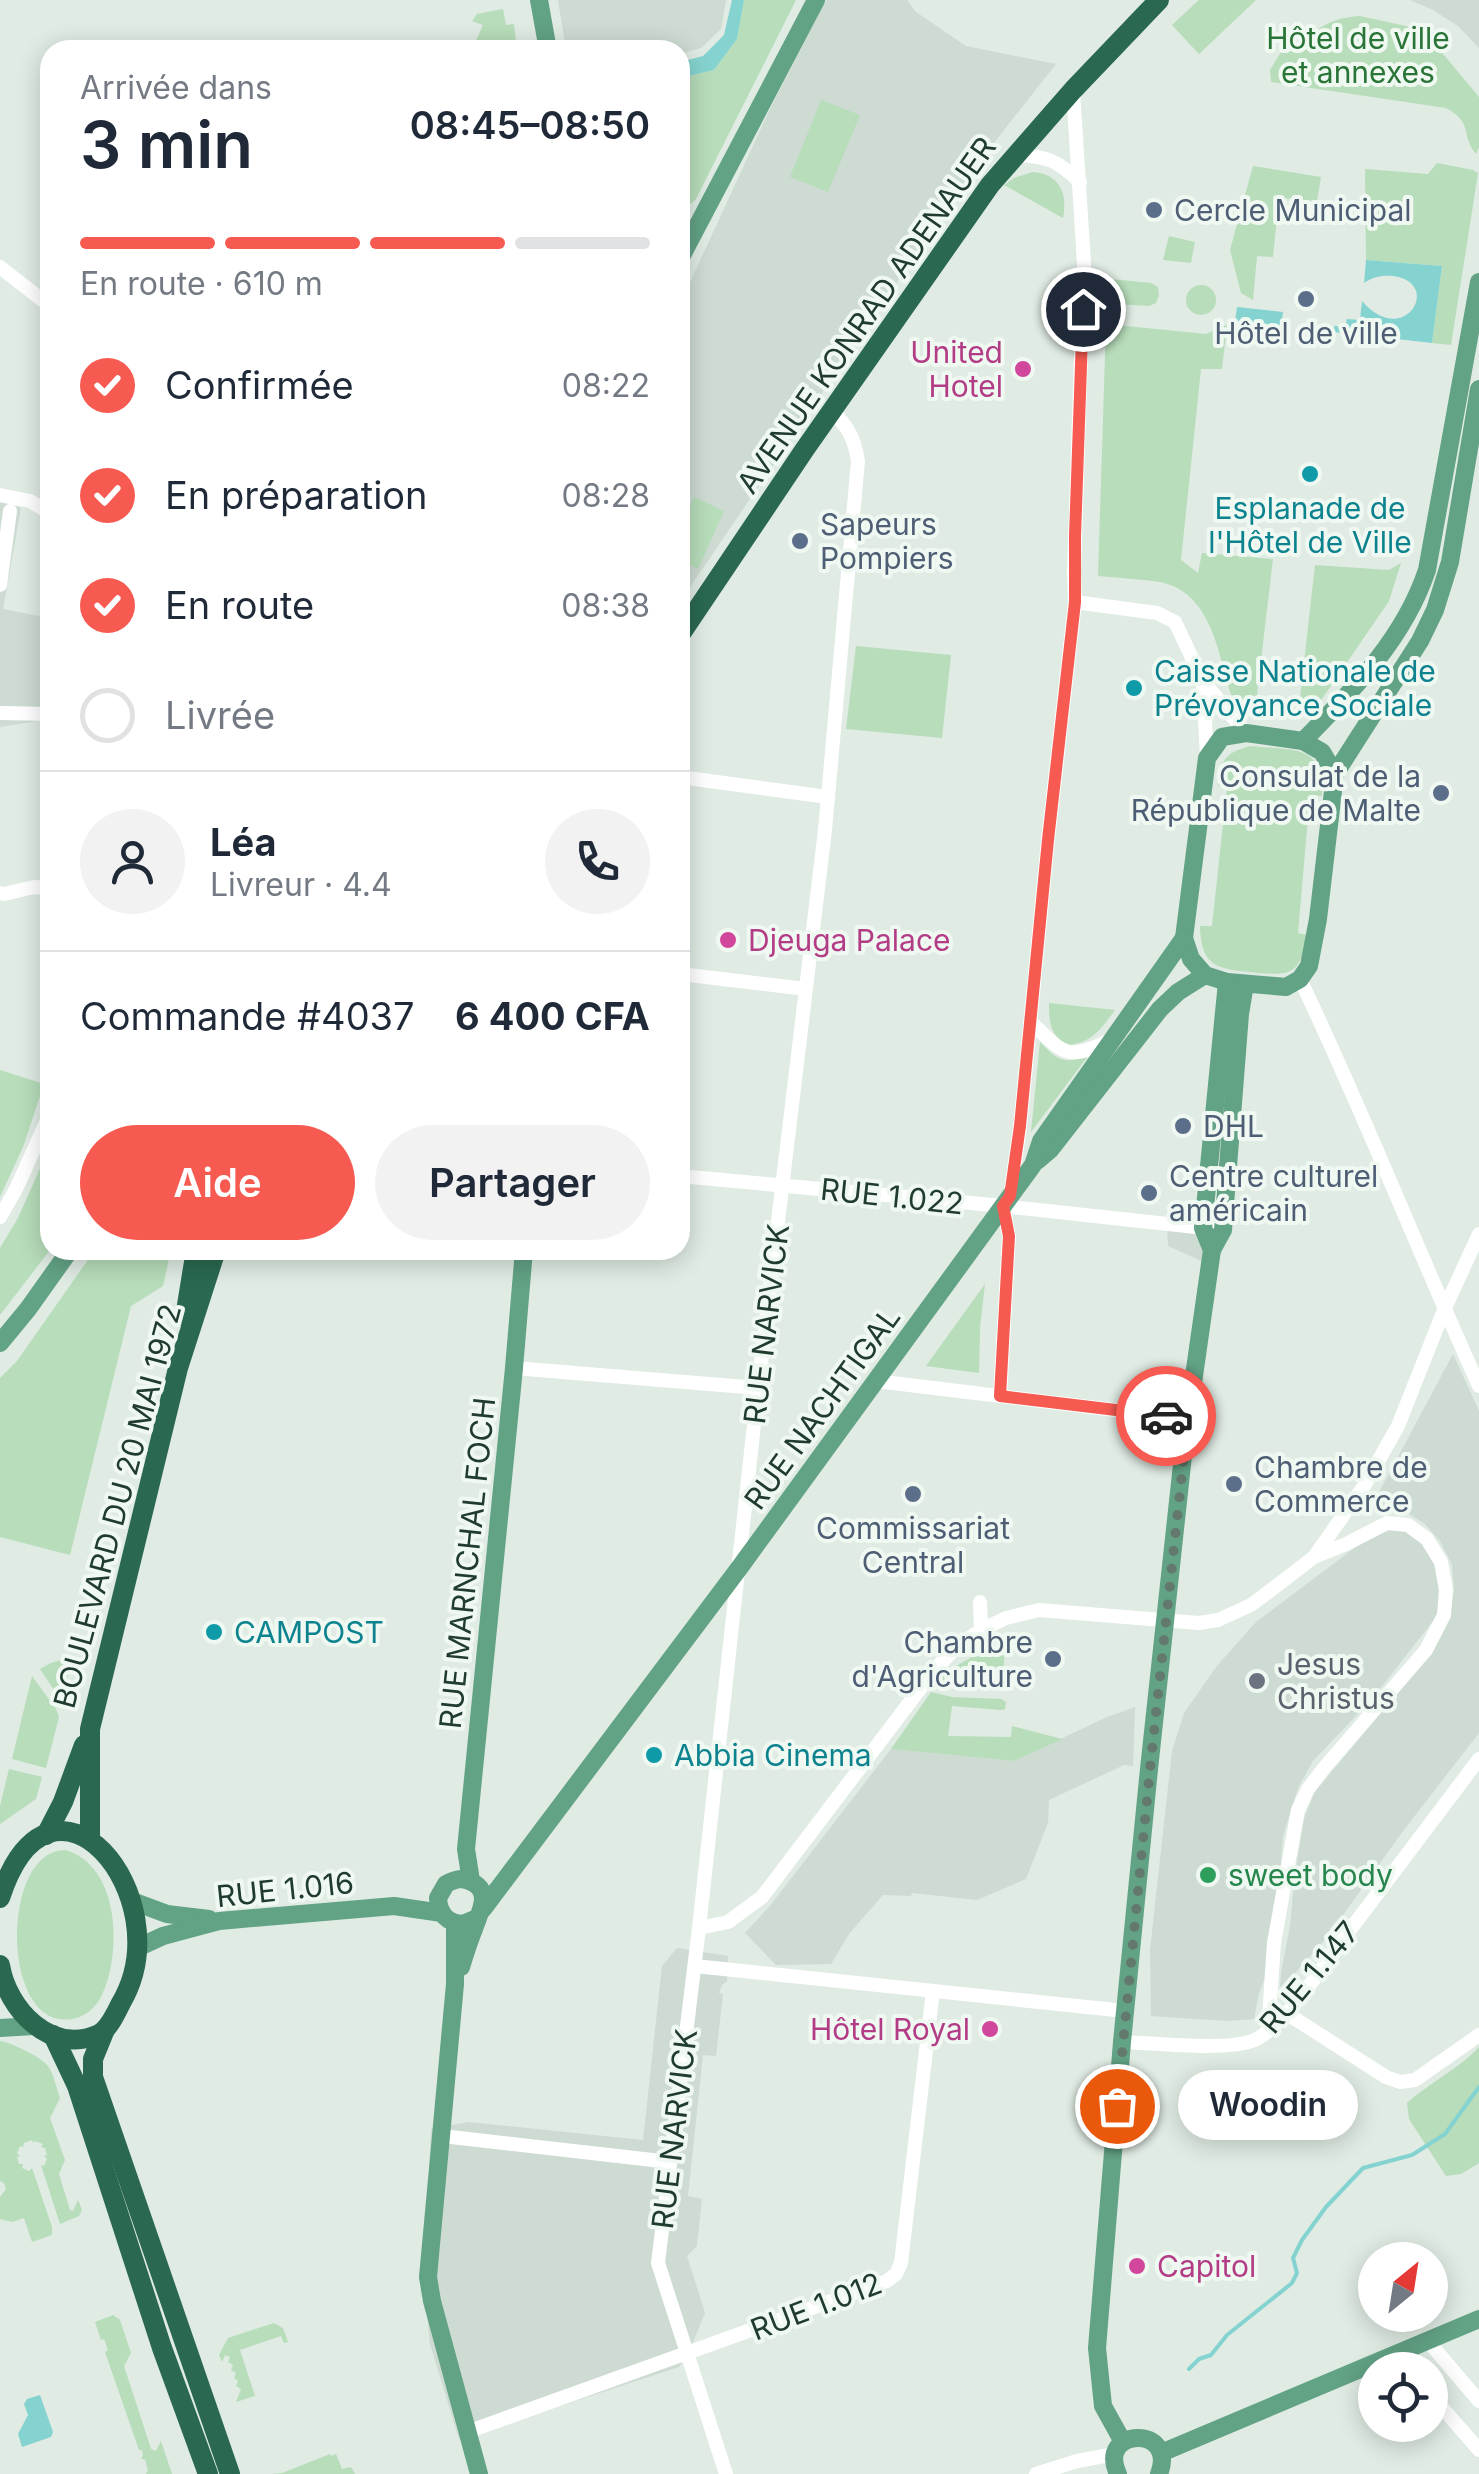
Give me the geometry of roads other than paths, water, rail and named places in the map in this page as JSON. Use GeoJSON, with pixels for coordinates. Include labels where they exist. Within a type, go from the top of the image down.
{"type":"FeatureCollection","features":[{"type":"Feature","properties":{"kind":"highway","name":"AVENUE KONRAD ADENAUER"},"geometry":{"type":"LineString","coordinates":[[690,620],[990,185],[1073,90],[1160,0]]}},
{"type":"Feature","properties":{"kind":"highway"},"geometry":{"type":"LineString","coordinates":[[178,1368],[194,1260]]}},
{"type":"Feature","properties":{"kind":"highway","name":"BOULEVARD DU 20 MAI 1972"},"geometry":{"type":"LineString","coordinates":[[90,1839],[90,1729],[178,1368],[213,1260]]}},
{"type":"Feature","properties":{"kind":"highway"},"geometry":{"type":"LineString","coordinates":[[46,1834],[63,1802],[90,1729]]}},
{"type":"Feature","properties":{"kind":"highway"},"geometry":{"type":"LineString","coordinates":[[0,1898],[8,1864],[46,1834],[68,1831],[90,1839],[105,1852],[132,1901],[137,1948],[132,1980],[93,2059],[93,2077],[230,2474]]}},
{"type":"Feature","properties":{"kind":"highway"},"geometry":{"type":"LineString","coordinates":[[0,1965],[10,1997],[21,2013],[44,2031],[66,2060],[208,2474]]}},
{"type":"Feature","properties":{"kind":"highway"},"geometry":{"type":"LineString","coordinates":[[44,2031],[88,2038],[104,2032]]}},
{"type":"Feature","properties":{"kind":"main road"},"geometry":{"type":"LineString","coordinates":[[539,0],[546,40]]}},
{"type":"Feature","properties":{"kind":"main road"},"geometry":{"type":"LineString","coordinates":[[690,240],[816,0]]}},
{"type":"Feature","properties":{"kind":"main road"},"geometry":{"type":"LineString","coordinates":[[1303,741],[1376,663],[1418,596],[1427,570],[1479,282]]}},
{"type":"Feature","properties":{"kind":"main road"},"geometry":{"type":"LineString","coordinates":[[1335,774],[1322,752],[1303,741],[1246,733],[1222,738],[1208,758],[1184,938],[1191,959],[1204,975],[1236,983],[1286,986],[1300,978],[1309,966],[1335,774],[1420,640],[1434,610],[1450,562],[1479,389]]}},
{"type":"Feature","properties":{"kind":"main road","name":"RUE NACHTIGAL"},"geometry":{"type":"LineString","coordinates":[[468,1895],[500,1884],[740,1566],[1033,1165],[1042,1141],[1184,938]]}},
{"type":"Feature","properties":{"kind":"main road"},"geometry":{"type":"LineString","coordinates":[[1033,1165],[1050,1150],[1160,1009],[1204,975]]}},
{"type":"Feature","properties":{"kind":"main road"},"geometry":{"type":"LineString","coordinates":[[1212,1250],[1203,1228],[1236,983]]}},
{"type":"Feature","properties":{"kind":"main road"},"geometry":{"type":"LineString","coordinates":[[1118,2474],[1114,2466],[1119,2448],[1103,2406],[1096,2348],[1125,2011],[1188,1418],[1212,1250],[1223,1230],[1240,1014],[1236,983]]}},
{"type":"Feature","properties":{"kind":"main road"},"geometry":{"type":"LineString","coordinates":[[0,1343],[63,1260]]}},
{"type":"Feature","properties":{"kind":"main road","name":"RUE MARNCHAL FOCH"},"geometry":{"type":"LineString","coordinates":[[455,1984],[448,1918],[438,1898],[468,1895],[466,1848],[523,1260]]}},
{"type":"Feature","properties":{"kind":"main road"},"geometry":{"type":"LineString","coordinates":[[394,1906],[468,1895]]}},
{"type":"Feature","properties":{"kind":"main road"},"geometry":{"type":"LineString","coordinates":[[448,1918],[471,1922],[468,1895]]}},
{"type":"Feature","properties":{"kind":"main road"},"geometry":{"type":"LineString","coordinates":[[468,1895],[455,1984],[428,2278],[479,2474]]}},
{"type":"Feature","properties":{"kind":"main road"},"geometry":{"type":"LineString","coordinates":[[132,1901],[167,1914],[219,1921]]}},
{"type":"Feature","properties":{"kind":"main road","name":"RUE 1.016"},"geometry":{"type":"LineString","coordinates":[[137,1948],[163,1936],[219,1921],[394,1906],[448,1918]]}},
{"type":"Feature","properties":{"kind":"main road"},"geometry":{"type":"LineString","coordinates":[[0,2028],[44,2031]]}},
{"type":"Feature","properties":{"kind":"main road"},"geometry":{"type":"LineString","coordinates":[[1161,2452],[1479,2319]]}},
{"type":"Feature","properties":{"kind":"main road"},"geometry":{"type":"LineString","coordinates":[[1119,2448],[1138,2437],[1149,2440],[1161,2452],[1159,2474]]}},
{"type":"Feature","properties":{"kind":"street"},"geometry":{"type":"LineString","coordinates":[[1000,1396],[1009,1236],[1006,1201],[1031,1022],[1075,602],[1084,263],[1073,90]]}},
{"type":"Feature","properties":{"kind":"street"},"geometry":{"type":"LineString","coordinates":[[1016,155],[1060,164],[1080,182]]}},
{"type":"Feature","properties":{"kind":"street"},"geometry":{"type":"LineString","coordinates":[[0,267],[40,298]]}},
{"type":"Feature","properties":{"kind":"street","name":"RUE NARVICK"},"geometry":{"type":"LineString","coordinates":[[726,2474],[658,2264],[828,797],[858,461],[849,428],[832,410]]}},
{"type":"Feature","properties":{"kind":"street"},"geometry":{"type":"LineString","coordinates":[[0,494],[40,507]]}},
{"type":"Feature","properties":{"kind":"street"},"geometry":{"type":"LineString","coordinates":[[0,584],[10,511]]}},
{"type":"Feature","properties":{"kind":"street"},"geometry":{"type":"LineString","coordinates":[[1075,602],[1157,613],[1175,622],[1203,681],[1246,733]]}},
{"type":"Feature","properties":{"kind":"street"},"geometry":{"type":"LineString","coordinates":[[1203,681],[1208,758]]}},
{"type":"Feature","properties":{"kind":"street"},"geometry":{"type":"LineString","coordinates":[[0,713],[40,714]]}},
{"type":"Feature","properties":{"kind":"street"},"geometry":{"type":"LineString","coordinates":[[690,778],[828,797]]}},
{"type":"Feature","properties":{"kind":"street"},"geometry":{"type":"LineString","coordinates":[[0,893],[40,887]]}},
{"type":"Feature","properties":{"kind":"street"},"geometry":{"type":"LineString","coordinates":[[690,975],[806,989]]}},
{"type":"Feature","properties":{"kind":"street"},"geometry":{"type":"LineString","coordinates":[[1300,978],[1350,1084],[1479,1386]]}},
{"type":"Feature","properties":{"kind":"street"},"geometry":{"type":"LineString","coordinates":[[1031,1022],[1052,1045],[1064,1051],[1084,1051],[1115,1037]]}},
{"type":"Feature","properties":{"kind":"street"},"geometry":{"type":"LineString","coordinates":[[0,1217],[40,1136]]}},
{"type":"Feature","properties":{"kind":"street","name":"RUE 1.022"},"geometry":{"type":"LineString","coordinates":[[690,1177],[1006,1201],[1223,1230]]}},
{"type":"Feature","properties":{"kind":"street"},"geometry":{"type":"LineString","coordinates":[[1314,1557],[1364,1486],[1398,1426],[1479,1234]]}},
{"type":"Feature","properties":{"kind":"street"},"geometry":{"type":"LineString","coordinates":[[514,1368],[758,1388]]}},
{"type":"Feature","properties":{"kind":"street"},"geometry":{"type":"LineString","coordinates":[[876,1381],[1188,1418]]}},
{"type":"Feature","properties":{"kind":"street"},"geometry":{"type":"LineString","coordinates":[[699,1928],[728,1922],[762,1897],[934,1669],[981,1630],[1006,1618],[1039,1610],[1199,1623],[1218,1620],[1250,1605],[1314,1557],[1387,1523],[1408,1525],[1426,1539],[1441,1562],[1446,1590],[1444,1615],[1426,1650],[1324,1768],[1298,1810],[1274,1943],[1268,2031]]}},
{"type":"Feature","properties":{"kind":"street"},"geometry":{"type":"LineString","coordinates":[[980,1602],[981,1630]]}},
{"type":"Feature","properties":{"kind":"street","name":"RUE 1.147"},"geometry":{"type":"LineString","coordinates":[[1122,2042],[1240,2044],[1256,2040],[1268,2031],[1479,1759]]}},
{"type":"Feature","properties":{"kind":"street"},"geometry":{"type":"LineString","coordinates":[[694,1966],[1125,2011]]}},
{"type":"Feature","properties":{"kind":"street","name":"RUE 1.012"},"geometry":{"type":"LineString","coordinates":[[467,2432],[687,2355],[887,2281],[896,2274],[933,1991]]}},
{"type":"Feature","properties":{"kind":"street"},"geometry":{"type":"LineString","coordinates":[[1286,2012],[1386,2078],[1400,2082],[1415,2080],[1479,2034]]}},
{"type":"Feature","properties":{"kind":"street"},"geometry":{"type":"LineString","coordinates":[[442,2136],[670,2162]]}},
{"type":"Feature","properties":{"kind":"street"},"geometry":{"type":"LineString","coordinates":[[1428,2341],[1479,2401]]}},
{"type":"Feature","properties":{"kind":"street"},"geometry":{"type":"LineString","coordinates":[[1448,2414],[1479,2450]]}},
{"type":"Feature","properties":{"kind":"street"},"geometry":{"type":"LineString","coordinates":[[1036,2474],[1119,2448]]}},
{"type":"Feature","properties":{"kind":"water"},"geometry":{"type":"Polygon","coordinates":[[[732,0],[744,0],[737,39],[714,70],[690,76],[690,59],[703,56],[724,35],[732,0]]]}},
{"type":"Feature","properties":{"kind":"water"},"geometry":{"type":"Polygon","coordinates":[[[1366,260],[1442,266],[1432,343],[1334,332],[1334,326],[1345,327],[1347,319],[1360,320],[1362,301],[1377,314],[1392,319],[1412,310],[1417,300],[1416,290],[1408,281],[1393,276],[1364,283],[1366,260]]]}},
{"type":"Feature","properties":{"kind":"water"},"geometry":{"type":"Polygon","coordinates":[[[1237,307],[1283,312],[1281,326],[1235,322],[1237,307]]]}},
{"type":"Feature","properties":{"kind":"water"},"geometry":{"type":"Polygon","coordinates":[[[40,2395],[53,2432],[51,2437],[22,2447],[18,2434],[28,2415],[24,2404],[40,2395]]]}},
{"type":"Feature","properties":{"kind":"waterway"},"geometry":{"type":"LineString","coordinates":[[1189,2369],[1199,2359],[1211,2355],[1227,2335],[1292,2283],[1297,2273],[1293,2258],[1302,2240],[1326,2207],[1363,2168],[1412,2155],[1445,2134],[1479,2087]]}},
{"type":"Feature","properties":{"kind":"place","name":"Cercle Municipal"},"geometry":{"type":"Point","coordinates":[1154,210]}},
{"type":"Feature","properties":{"kind":"place","name":"Hôtel de ville"},"geometry":{"type":"Point","coordinates":[1306,299]}},
{"type":"Feature","properties":{"kind":"place","name":"United Hotel"},"geometry":{"type":"Point","coordinates":[1023,369]}},
{"type":"Feature","properties":{"kind":"place","name":"Esplanade de l'Hôtel de Ville"},"geometry":{"type":"Point","coordinates":[1310,474]}},
{"type":"Feature","properties":{"kind":"place","name":"Sapeurs Pompiers"},"geometry":{"type":"Point","coordinates":[800,541]}},
{"type":"Feature","properties":{"kind":"place","name":"Caisse Nationale de Prévoyance Sociale"},"geometry":{"type":"Point","coordinates":[1134,688]}},
{"type":"Feature","properties":{"kind":"place","name":"Consulat de la République de Malte"},"geometry":{"type":"Point","coordinates":[1441,793]}},
{"type":"Feature","properties":{"kind":"place","name":"Djeuga Palace"},"geometry":{"type":"Point","coordinates":[728,940]}},
{"type":"Feature","properties":{"kind":"place","name":"DHL"},"geometry":{"type":"Point","coordinates":[1183,1126]}},
{"type":"Feature","properties":{"kind":"place","name":"Centre culturel américain"},"geometry":{"type":"Point","coordinates":[1149,1193]}},
{"type":"Feature","properties":{"kind":"place","name":"Chambre de Commerce"},"geometry":{"type":"Point","coordinates":[1234,1484]}},
{"type":"Feature","properties":{"kind":"place","name":"Commissariat Central"},"geometry":{"type":"Point","coordinates":[913,1494]}},
{"type":"Feature","properties":{"kind":"place","name":"CAMPOST"},"geometry":{"type":"Point","coordinates":[214,1632]}},
{"type":"Feature","properties":{"kind":"place","name":"Chambre d'Agriculture"},"geometry":{"type":"Point","coordinates":[1053,1659]}},
{"type":"Feature","properties":{"kind":"place","name":"Jesus Christus"},"geometry":{"type":"Point","coordinates":[1257,1681]}},
{"type":"Feature","properties":{"kind":"place","name":"Abbia Cinema"},"geometry":{"type":"Point","coordinates":[654,1755]}},
{"type":"Feature","properties":{"kind":"place","name":"sweet body"},"geometry":{"type":"Point","coordinates":[1208,1875]}},
{"type":"Feature","properties":{"kind":"place","name":"Hôtel Royal"},"geometry":{"type":"Point","coordinates":[990,2029]}},
{"type":"Feature","properties":{"kind":"place","name":"Woodin"},"geometry":{"type":"Point","coordinates":[1117,2106]}},
{"type":"Feature","properties":{"kind":"place","name":"Capitol"},"geometry":{"type":"Point","coordinates":[1137,2266]}},
{"type":"Feature","properties":{"kind":"park label","name":"Hôtel de ville et annexes"},"geometry":{"type":"Point","coordinates":[1358,55]}}]}
